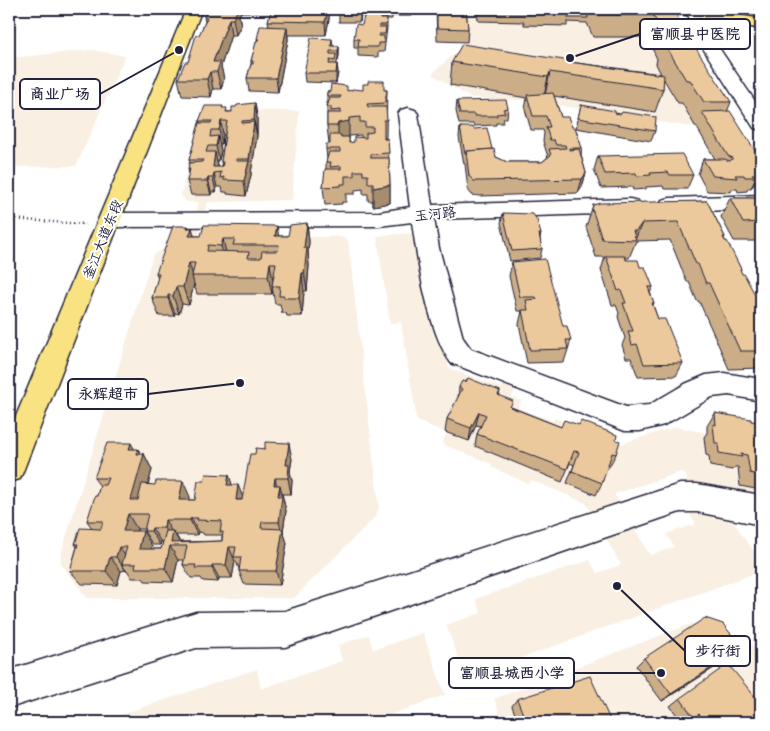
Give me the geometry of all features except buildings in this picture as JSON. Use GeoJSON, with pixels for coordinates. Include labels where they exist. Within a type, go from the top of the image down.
{"type":"FeatureCollection","features":[{"type":"Feature","properties":{"kind":"main road","name":"釜江大道东段"},"geometry":{"type":"LineString","coordinates":[[9,468],[181,9]]}},
{"type":"Feature","properties":{"kind":"main road","name":"釜江大道东段"},"geometry":{"type":"LineString","coordinates":[[9,421],[101,222],[194,9]]}},
{"type":"Feature","properties":{"kind":"main road"},"geometry":{"type":"LineString","coordinates":[[667,9],[695,10],[761,24]]}},
{"type":"Feature","properties":{"kind":"street"},"geometry":{"type":"LineString","coordinates":[[695,10],[705,39],[761,124]]}},
{"type":"Feature","properties":{"kind":"street"},"geometry":{"type":"LineString","coordinates":[[408,114],[427,248],[450,338],[454,348],[462,356],[626,419],[634,420],[654,418],[709,386],[728,385],[761,390]]}},
{"type":"Feature","properties":{"kind":"street","name":"玉河路"},"geometry":{"type":"LineString","coordinates":[[101,222],[378,219],[444,210],[761,202]]}},
{"type":"Feature","properties":{"kind":"street"},"geometry":{"type":"LineString","coordinates":[[9,689],[196,630],[285,628],[680,498],[697,498],[761,510]]}},
{"type":"Feature","properties":{"kind":"path"},"geometry":{"type":"LineString","coordinates":[[9,218],[101,222]]}},
{"type":"Feature","properties":{"kind":"shaded area"},"geometry":{"type":"Polygon","coordinates":[[[464,9],[557,9],[648,15],[732,125],[685,126],[526,100],[471,98],[432,74],[467,42],[464,9]]]}},
{"type":"Feature","properties":{"kind":"shaded area"},"geometry":{"type":"Polygon","coordinates":[[[92,50],[125,56],[76,166],[9,167],[9,58],[92,50]]]}},
{"type":"Feature","properties":{"kind":"shaded area"},"geometry":{"type":"Polygon","coordinates":[[[201,111],[299,111],[292,200],[207,202],[198,237],[340,237],[348,240],[379,508],[376,516],[294,598],[87,598],[61,564],[61,554],[153,255],[182,238],[189,237],[199,202],[187,202],[181,196],[201,111]]]}},
{"type":"Feature","properties":{"kind":"shaded area"},"geometry":{"type":"Polygon","coordinates":[[[414,233],[449,368],[502,388],[504,384],[515,389],[512,397],[521,401],[518,408],[553,421],[555,418],[620,444],[675,427],[707,433],[707,426],[761,435],[761,498],[687,483],[686,474],[681,472],[614,494],[650,555],[674,547],[666,534],[696,524],[690,514],[706,509],[712,518],[727,513],[761,562],[761,571],[466,678],[446,625],[481,613],[476,599],[590,560],[597,573],[621,565],[586,503],[531,480],[529,484],[491,467],[492,464],[442,444],[447,433],[417,421],[401,322],[390,323],[377,236],[414,233]]]}},
{"type":"Feature","properties":{"kind":"shaded area"},"geometry":{"type":"Polygon","coordinates":[[[693,623],[761,648],[761,722],[503,722],[494,699],[693,623]]]}},
{"type":"Feature","properties":{"kind":"shaded area"},"geometry":{"type":"Polygon","coordinates":[[[423,633],[445,695],[370,722],[99,722],[257,669],[261,689],[342,661],[338,645],[369,635],[373,650],[423,633]]]}},
{"type":"Feature","properties":{"kind":"place","name":"商业广场"},"geometry":{"type":"Point","coordinates":[179,50]}},
{"type":"Feature","properties":{"kind":"place","name":"富顺县中医院"},"geometry":{"type":"Point","coordinates":[570,58]}},
{"type":"Feature","properties":{"kind":"place","name":"永辉超市"},"geometry":{"type":"Point","coordinates":[240,383]}},
{"type":"Feature","properties":{"kind":"place","name":"步行街"},"geometry":{"type":"Point","coordinates":[617,586]}},
{"type":"Feature","properties":{"kind":"place","name":"富顺县城西小学"},"geometry":{"type":"Point","coordinates":[661,673]}}]}
